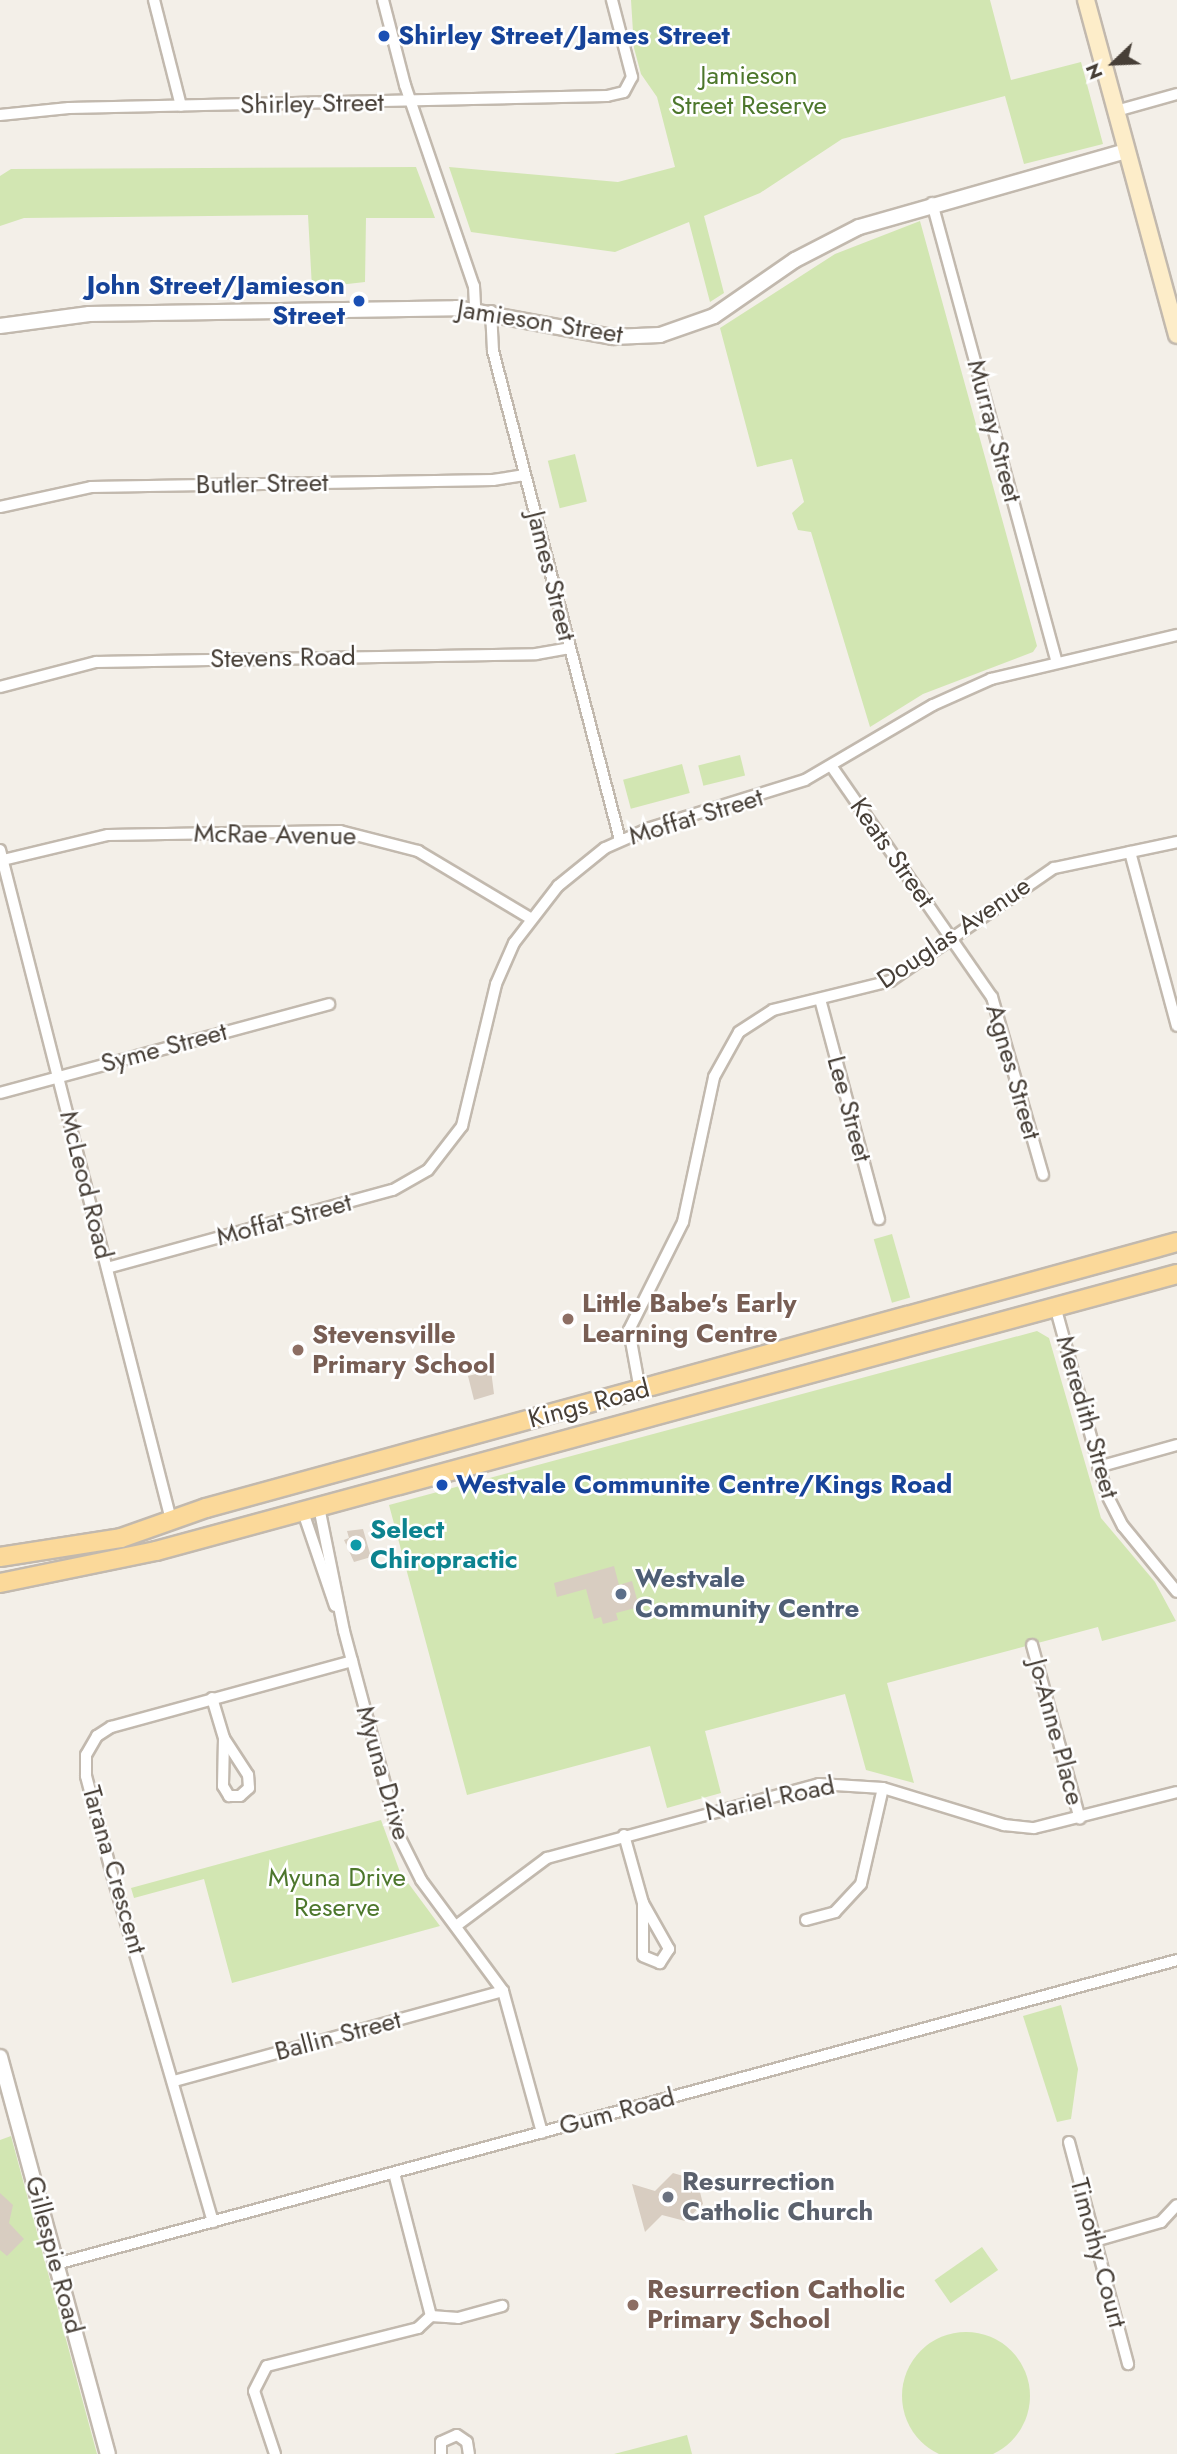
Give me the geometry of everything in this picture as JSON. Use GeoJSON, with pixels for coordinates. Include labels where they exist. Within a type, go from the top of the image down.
{"type":"FeatureCollection","features":[{"type":"Feature","properties":{"kind":"main road"},"geometry":{"type":"LineString","coordinates":[[1086,0],[1126,151],[1171,288],[1177,335]]}},
{"type":"Feature","properties":{"kind":"main road","name":"Kings Road"},"geometry":{"type":"LineString","coordinates":[[0,1557],[81,1549],[300,1483],[1177,1242]]}},
{"type":"Feature","properties":{"kind":"main road","name":"Kings Road"},"geometry":{"type":"LineString","coordinates":[[0,1583],[97,1566],[1177,1274]]}},
{"type":"Feature","properties":{"kind":"main road"},"geometry":{"type":"LineString","coordinates":[[1047,1279],[1055,1306]]}},
{"type":"Feature","properties":{"kind":"main road"},"geometry":{"type":"LineString","coordinates":[[640,1390],[648,1416]]}},
{"type":"Feature","properties":{"kind":"main road"},"geometry":{"type":"LineString","coordinates":[[300,1483],[311,1509]]}},
{"type":"Feature","properties":{"kind":"street"},"geometry":{"type":"LineString","coordinates":[[154,0],[181,106]]}},
{"type":"Feature","properties":{"kind":"street"},"geometry":{"type":"LineString","coordinates":[[383,0],[412,103],[474,286],[475,308]]}},
{"type":"Feature","properties":{"kind":"street","name":"Shirley Street"},"geometry":{"type":"LineString","coordinates":[[0,115],[181,106],[575,100],[624,92],[632,77],[612,0]]}},
{"type":"Feature","properties":{"kind":"street"},"geometry":{"type":"LineString","coordinates":[[1116,111],[1177,94]]}},
{"type":"Feature","properties":{"kind":"street","name":"Jamieson Street"},"geometry":{"type":"LineString","coordinates":[[0,326],[89,314],[475,308],[613,337],[672,332],[714,316],[838,236],[932,203],[1126,151]]}},
{"type":"Feature","properties":{"kind":"street","name":"Murray Street"},"geometry":{"type":"LineString","coordinates":[[932,203],[1056,660]]}},
{"type":"Feature","properties":{"kind":"street","name":"James Street"},"geometry":{"type":"LineString","coordinates":[[491,312],[491,343],[621,840]]}},
{"type":"Feature","properties":{"kind":"street","name":"Butler Street"},"geometry":{"type":"LineString","coordinates":[[0,507],[91,487],[493,480],[525,475]]}},
{"type":"Feature","properties":{"kind":"street","name":"Moffat Street"},"geometry":{"type":"LineString","coordinates":[[107,1268],[393,1190],[428,1170],[462,1126],[496,984],[530,918],[573,871],[621,840],[748,802],[831,767],[964,689],[1056,660],[1177,635]]}},
{"type":"Feature","properties":{"kind":"street","name":"Stevens Road"},"geometry":{"type":"LineString","coordinates":[[0,687],[96,662],[536,654],[569,648]]}},
{"type":"Feature","properties":{"kind":"street","name":"Keats Street"},"geometry":{"type":"LineString","coordinates":[[831,767],[952,938]]}},
{"type":"Feature","properties":{"kind":"street","name":"McRae Avenue"},"geometry":{"type":"LineString","coordinates":[[1,855],[108,835],[340,831],[418,851],[530,918]]}},
{"type":"Feature","properties":{"kind":"street","name":"Douglas Avenue"},"geometry":{"type":"LineString","coordinates":[[640,1390],[629,1331],[683,1222],[717,1065],[750,1023],[773,1010],[877,988],[1043,873],[1177,842]]}},
{"type":"Feature","properties":{"kind":"street"},"geometry":{"type":"LineString","coordinates":[[1130,852],[1177,1026]]}},
{"type":"Feature","properties":{"kind":"street","name":"McLeod Road"},"geometry":{"type":"LineString","coordinates":[[1,855],[172,1520]]}},
{"type":"Feature","properties":{"kind":"street","name":"Agnes Street"},"geometry":{"type":"LineString","coordinates":[[952,938],[997,1009],[1042,1175]]}},
{"type":"Feature","properties":{"kind":"street","name":"Lee Street"},"geometry":{"type":"LineString","coordinates":[[820,999],[879,1219]]}},
{"type":"Feature","properties":{"kind":"street","name":"Syme Street"},"geometry":{"type":"LineString","coordinates":[[0,1093],[329,1004]]}},
{"type":"Feature","properties":{"kind":"street","name":"Meredith Street"},"geometry":{"type":"LineString","coordinates":[[1055,1306],[1098,1467],[1119,1519],[1177,1592]]}},
{"type":"Feature","properties":{"kind":"street"},"geometry":{"type":"LineString","coordinates":[[1098,1467],[1177,1445]]}},
{"type":"Feature","properties":{"kind":"street","name":"Myuna Drive"},"geometry":{"type":"LineString","coordinates":[[311,1509],[406,1854],[503,1991],[542,2133]]}},
{"type":"Feature","properties":{"kind":"street","name":"Myuna Drive"},"geometry":{"type":"LineString","coordinates":[[311,1509],[344,1631]]}},
{"type":"Feature","properties":{"kind":"street","name":"Jo-Anne Place"},"geometry":{"type":"LineString","coordinates":[[1032,1645],[1080,1818]]}},
{"type":"Feature","properties":{"kind":"street","name":"Tarana Crescent"},"geometry":{"type":"LineString","coordinates":[[213,2222],[85,1762],[92,1742],[111,1727],[352,1661]]}},
{"type":"Feature","properties":{"kind":"street"},"geometry":{"type":"LineString","coordinates":[[212,1698],[224,1738],[248,1775],[249,1788],[240,1796],[229,1796],[223,1786],[224,1738]]}},
{"type":"Feature","properties":{"kind":"street","name":"Nariel Road"},"geometry":{"type":"LineString","coordinates":[[456,1926],[547,1858],[819,1784],[883,1788],[1004,1825],[1034,1828],[1177,1793]]}},
{"type":"Feature","properties":{"kind":"street"},"geometry":{"type":"LineString","coordinates":[[806,1920],[835,1912],[861,1884],[883,1788]]}},
{"type":"Feature","properties":{"kind":"street"},"geometry":{"type":"LineString","coordinates":[[624,1835],[643,1903],[643,1956],[660,1963],[668,1956],[666,1940],[643,1903]]}},
{"type":"Feature","properties":{"kind":"street","name":"Gum Road"},"geometry":{"type":"LineString","coordinates":[[56,2264],[1177,1960]]}},
{"type":"Feature","properties":{"kind":"street","name":"Ballin Street"},"geometry":{"type":"LineString","coordinates":[[174,2081],[503,1991]]}},
{"type":"Feature","properties":{"kind":"street","name":"Gillespie Road"},"geometry":{"type":"LineString","coordinates":[[0,2057],[108,2454]]}},
{"type":"Feature","properties":{"kind":"street","name":"Timothy Court"},"geometry":{"type":"LineString","coordinates":[[1069,2142],[1128,2364]]}},
{"type":"Feature","properties":{"kind":"street"},"geometry":{"type":"LineString","coordinates":[[394,2173],[430,2316]]}},
{"type":"Feature","properties":{"kind":"street"},"geometry":{"type":"LineString","coordinates":[[1095,2241],[1161,2222],[1177,2205]]}},
{"type":"Feature","properties":{"kind":"street"},"geometry":{"type":"LineString","coordinates":[[275,2454],[254,2391],[267,2366],[418,2328],[430,2316],[458,2318],[502,2306]]}},
{"type":"Feature","properties":{"kind":"street"},"geometry":{"type":"LineString","coordinates":[[441,2454],[441,2442],[457,2435],[467,2442],[469,2454]]}},
{"type":"Feature","properties":{"kind":"green space","name":"Jamieson Street Reserve"},"geometry":{"type":"Polygon","coordinates":[[[631,0],[990,0],[1011,80],[1081,62],[1103,144],[1024,164],[1005,96],[842,139],[760,193],[704,216],[724,293],[710,302],[689,222],[615,252],[471,232],[449,167],[618,182],[675,167],[657,97],[641,74],[634,48],[631,0]]]}},
{"type":"Feature","properties":{"kind":"green space"},"geometry":{"type":"Polygon","coordinates":[[[416,167],[435,218],[366,218],[365,282],[312,288],[308,215],[24,218],[0,226],[0,176],[11,169],[416,167]]]}},
{"type":"Feature","properties":{"kind":"green space"},"geometry":{"type":"Polygon","coordinates":[[[920,221],[1037,646],[1033,652],[923,694],[870,727],[811,532],[798,530],[792,513],[804,502],[792,459],[757,467],[720,328],[835,254],[920,221]]]}},
{"type":"Feature","properties":{"kind":"green space"},"geometry":{"type":"Polygon","coordinates":[[[575,454],[587,502],[560,508],[548,461],[575,454]]]}},
{"type":"Feature","properties":{"kind":"green space"},"geometry":{"type":"Polygon","coordinates":[[[740,755],[745,775],[703,786],[698,765],[740,755]]]}},
{"type":"Feature","properties":{"kind":"green space"},"geometry":{"type":"Polygon","coordinates":[[[682,764],[690,793],[631,809],[623,780],[682,764]]]}},
{"type":"Feature","properties":{"kind":"green space"},"geometry":{"type":"Polygon","coordinates":[[[892,1234],[910,1297],[892,1303],[874,1239],[892,1234]]]}},
{"type":"Feature","properties":{"kind":"green space"},"geometry":{"type":"Polygon","coordinates":[[[1037,1331],[1049,1338],[1101,1518],[1155,1582],[1176,1621],[1102,1641],[1098,1627],[887,1683],[914,1783],[866,1770],[845,1694],[705,1731],[721,1793],[667,1808],[650,1746],[467,1795],[389,1505],[1037,1331]]]}},
{"type":"Feature","properties":{"kind":"green space","name":"Myuna Drive Reserve"},"geometry":{"type":"Polygon","coordinates":[[[381,1820],[400,1872],[440,1926],[232,1983],[204,1879],[134,1898],[131,1888],[381,1820]]]}},
{"type":"Feature","properties":{"kind":"green space"},"geometry":{"type":"Polygon","coordinates":[[[1061,2005],[1078,2069],[1071,2119],[1057,2122],[1023,2016],[1061,2005]]]}},
{"type":"Feature","properties":{"kind":"green space"},"geometry":{"type":"Polygon","coordinates":[[[11,2136],[97,2454],[0,2454],[0,2140],[11,2136]]]}},
{"type":"Feature","properties":{"kind":"green space"},"geometry":{"type":"Polygon","coordinates":[[[982,2247],[998,2270],[951,2303],[934,2280],[982,2247]]]}},
{"type":"Feature","properties":{"kind":"green space"},"geometry":{"type":"Polygon","coordinates":[[[966,2332],[991,2337],[1011,2351],[1025,2371],[1030,2396],[1025,2421],[1011,2441],[991,2455],[966,2460],[941,2455],[921,2441],[907,2421],[902,2396],[907,2371],[921,2351],[941,2337],[966,2332]]]}},
{"type":"Feature","properties":{"kind":"green space"},"geometry":{"type":"Polygon","coordinates":[[[687,2435],[692,2454],[614,2454],[687,2435]]]}},
{"type":"Feature","properties":{"kind":"building"},"geometry":{"type":"Polygon","coordinates":[[[491,1370],[494,1394],[474,1400],[468,1376],[491,1370]]]}},
{"type":"Feature","properties":{"kind":"building","name":"Select Chiropractic"},"geometry":{"type":"Polygon","coordinates":[[[363,1529],[371,1557],[354,1562],[344,1540],[349,1538],[347,1531],[363,1529]]]}},
{"type":"Feature","properties":{"kind":"building","name":"Westvale Community Centre"},"geometry":{"type":"Polygon","coordinates":[[[614,1566],[619,1585],[632,1581],[639,1607],[616,1613],[618,1620],[603,1624],[601,1617],[594,1619],[586,1589],[557,1597],[554,1583],[614,1566]]]}},
{"type":"Feature","properties":{"kind":"building","name":"Resurrection Catholic Church"},"geometry":{"type":"Polygon","coordinates":[[[673,2173],[697,2180],[703,2204],[685,2221],[662,2215],[645,2232],[632,2184],[655,2191],[673,2173]]]}},
{"type":"Feature","properties":{"kind":"building"},"geometry":{"type":"Polygon","coordinates":[[[0,2193],[13,2205],[9,2223],[24,2239],[7,2256],[0,2250],[0,2193]]]}},
{"type":"Feature","properties":{"kind":"place","name":"Shirley Street/James Street"},"geometry":{"type":"Point","coordinates":[384,36]}},
{"type":"Feature","properties":{"kind":"place","name":"John Street/Jamieson Street"},"geometry":{"type":"Point","coordinates":[359,301]}},
{"type":"Feature","properties":{"kind":"place","name":"Little Babe's Early Learning Centre"},"geometry":{"type":"Point","coordinates":[568,1319]}},
{"type":"Feature","properties":{"kind":"place","name":"Stevensville Primary School"},"geometry":{"type":"Point","coordinates":[298,1350]}},
{"type":"Feature","properties":{"kind":"place","name":"Westvale Communite Centre/Kings Road"},"geometry":{"type":"Point","coordinates":[442,1485]}},
{"type":"Feature","properties":{"kind":"place","name":"Select Chiropractic"},"geometry":{"type":"Point","coordinates":[356,1545]}},
{"type":"Feature","properties":{"kind":"place","name":"Westvale Community Centre"},"geometry":{"type":"Point","coordinates":[621,1594]}},
{"type":"Feature","properties":{"kind":"place","name":"Resurrection Catholic Church"},"geometry":{"type":"Point","coordinates":[668,2197]}},
{"type":"Feature","properties":{"kind":"place","name":"Resurrection Catholic Primary School"},"geometry":{"type":"Point","coordinates":[633,2305]}}]}
